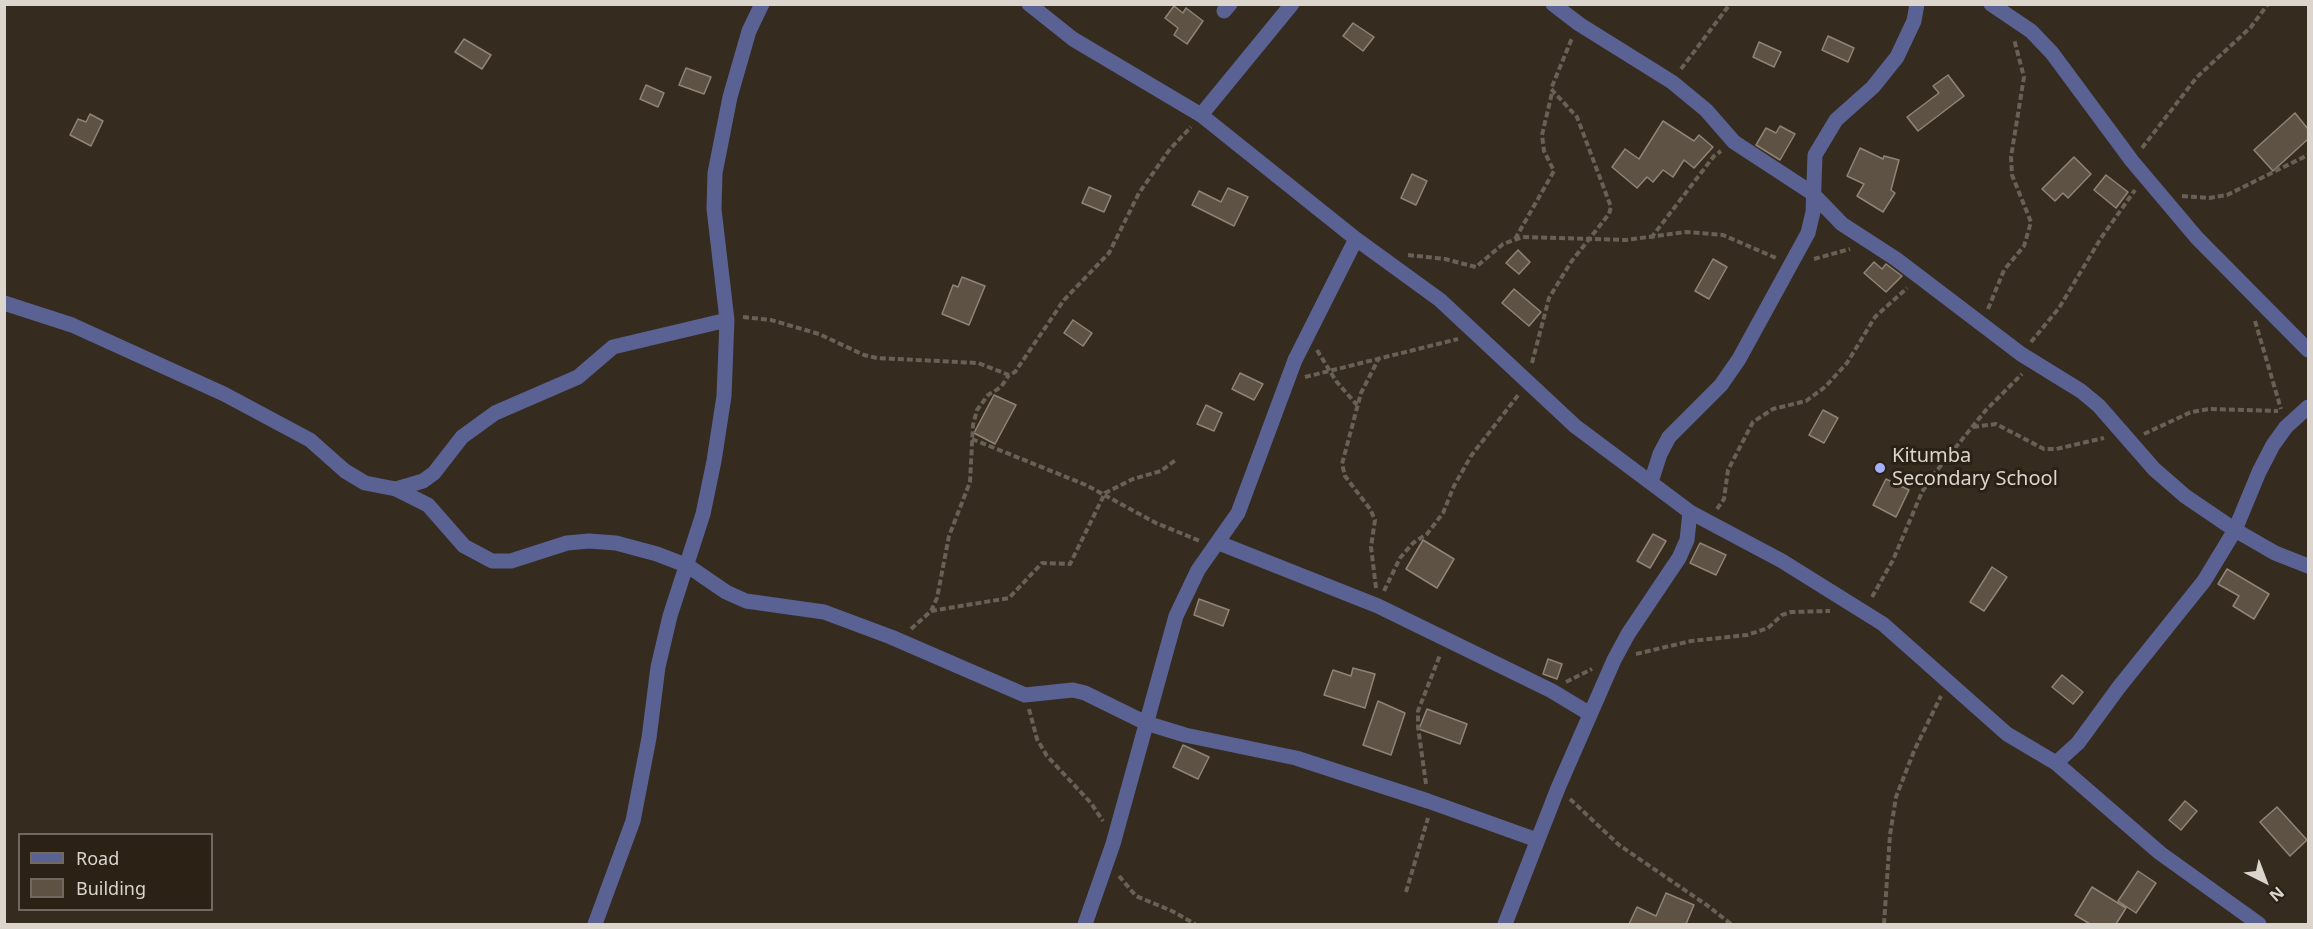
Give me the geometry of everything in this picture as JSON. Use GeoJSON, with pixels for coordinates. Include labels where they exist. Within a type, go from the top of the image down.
{"type":"FeatureCollection","features":[{"type":"Feature","properties":{"kind":"street"},"geometry":{"type":"LineString","coordinates":[[595,924],[633,821],[649,738],[658,667],[670,616],[703,514],[722,407],[727,320],[714,208],[715,173],[729,97],[749,31],[762,4]]}},
{"type":"Feature","properties":{"kind":"street"},"geometry":{"type":"LineString","coordinates":[[1029,4],[1091,50],[1202,115],[1356,239],[1440,300],[1575,426],[1690,512],[1782,561],[1864,610],[2007,734],[2056,764],[2160,853],[2259,924]]}},
{"type":"Feature","properties":{"kind":"street"},"geometry":{"type":"LineString","coordinates":[[1202,115],[1292,4]]}},
{"type":"Feature","properties":{"kind":"street"},"geometry":{"type":"LineString","coordinates":[[1553,4],[1579,24],[1672,82],[1706,110],[1734,142],[1812,193],[1842,224],[1920,277],[2027,358],[2081,391],[2099,406],[2154,469],[2177,489],[2235,530],[2276,553],[2308,566]]}},
{"type":"Feature","properties":{"kind":"street"},"geometry":{"type":"LineString","coordinates":[[1651,482],[1660,454],[1669,437],[1721,385],[1739,359],[1808,233],[1813,212],[1815,155],[1822,139],[1836,120],[1873,87],[1897,57],[1914,21],[1917,4]]}},
{"type":"Feature","properties":{"kind":"street"},"geometry":{"type":"LineString","coordinates":[[1991,4],[2031,31],[2052,53],[2132,161],[2160,194],[2246,289],[2308,350]]}},
{"type":"Feature","properties":{"kind":"street"},"geometry":{"type":"LineString","coordinates":[[1084,924],[1110,850],[1176,616],[1198,570],[1238,513],[1286,381],[1356,239]]}},
{"type":"Feature","properties":{"kind":"street"},"geometry":{"type":"LineString","coordinates":[[4,303],[72,325],[163,364],[310,440],[345,471],[365,483],[396,489],[428,505],[464,546],[476,555],[492,561],[511,561],[567,543],[589,541],[616,543],[657,554],[688,566],[726,592],[746,601],[824,612],[891,637],[1025,695],[1073,690],[1085,693],[1146,723],[1185,735],[1296,758],[1428,801],[1537,840]]}},
{"type":"Feature","properties":{"kind":"street"},"geometry":{"type":"LineString","coordinates":[[396,489],[423,481],[434,473],[462,437],[495,413],[578,377],[613,347],[727,320]]}},
{"type":"Feature","properties":{"kind":"street"},"geometry":{"type":"LineString","coordinates":[[2056,764],[2078,743],[2119,687],[2204,581],[2235,530],[2259,472],[2286,427],[2308,407]]}},
{"type":"Feature","properties":{"kind":"street"},"geometry":{"type":"LineString","coordinates":[[1505,924],[1558,788],[1614,660],[1628,634],[1679,558],[1687,540],[1690,512]]}},
{"type":"Feature","properties":{"kind":"street"},"geometry":{"type":"LineString","coordinates":[[1219,543],[1379,604],[1552,691],[1590,714]]}},
{"type":"Feature","properties":{"kind":"street"},"geometry":{"type":"LineString","coordinates":[[2069,774],[2078,743]]}},
{"type":"Feature","properties":{"kind":"path"},"geometry":{"type":"LineString","coordinates":[[1672,82],[1730,4]]}},
{"type":"Feature","properties":{"kind":"path"},"geometry":{"type":"LineString","coordinates":[[2132,161],[2197,77],[2251,27],[2268,4]]}},
{"type":"Feature","properties":{"kind":"path"},"geometry":{"type":"LineString","coordinates":[[1984,325],[1991,296],[2004,270],[2024,246],[2031,222],[2012,175],[2011,157],[2024,76],[2008,15]]}},
{"type":"Feature","properties":{"kind":"path"},"geometry":{"type":"LineString","coordinates":[[1515,240],[1554,171],[1544,151],[1542,135],[1552,93],[1552,81],[1579,24]]}},
{"type":"Feature","properties":{"kind":"path"},"geometry":{"type":"LineString","coordinates":[[1379,604],[1400,558],[1432,528],[1443,513],[1454,486],[1471,456],[1527,382],[1550,298],[1571,262],[1609,214],[1611,207],[1577,117],[1552,93]]}},
{"type":"Feature","properties":{"kind":"path"},"geometry":{"type":"LineString","coordinates":[[891,637],[909,630],[931,611],[937,598],[949,536],[970,482],[972,439],[977,410],[988,395],[1015,372],[1064,300],[1108,253],[1156,167],[1202,115]]}},
{"type":"Feature","properties":{"kind":"path"},"geometry":{"type":"LineString","coordinates":[[1650,239],[1714,156],[1734,142]]}},
{"type":"Feature","properties":{"kind":"path"},"geometry":{"type":"LineString","coordinates":[[2160,194],[2209,198],[2227,195],[2308,155]]}},
{"type":"Feature","properties":{"kind":"path"},"geometry":{"type":"LineString","coordinates":[[1864,610],[1893,560],[1922,492],[2027,358],[2060,308],[2101,238],[2145,176]]}},
{"type":"Feature","properties":{"kind":"path"},"geometry":{"type":"LineString","coordinates":[[1372,250],[1445,259],[1476,267],[1503,244],[1523,237],[1650,239],[1686,232],[1723,234],[1791,265],[1872,244]]}},
{"type":"Feature","properties":{"kind":"path"},"geometry":{"type":"LineString","coordinates":[[1706,520],[1724,499],[1728,470],[1753,422],[1773,409],[1806,400],[1825,387],[1847,363],[1887,304],[1920,277]]}},
{"type":"Feature","properties":{"kind":"path"},"geometry":{"type":"LineString","coordinates":[[2246,289],[2286,427]]}},
{"type":"Feature","properties":{"kind":"path"},"geometry":{"type":"LineString","coordinates":[[727,320],[746,316],[771,320],[819,334],[864,355],[878,358],[978,363],[1009,375]]}},
{"type":"Feature","properties":{"kind":"path"},"geometry":{"type":"LineString","coordinates":[[1308,333],[1329,372],[1357,405]]}},
{"type":"Feature","properties":{"kind":"path"},"geometry":{"type":"LineString","coordinates":[[1329,372],[1476,334]]}},
{"type":"Feature","properties":{"kind":"path"},"geometry":{"type":"LineString","coordinates":[[1379,358],[1368,375],[1357,405],[1343,471],[1375,520],[1371,538],[1372,567],[1379,604]]}},
{"type":"Feature","properties":{"kind":"path"},"geometry":{"type":"LineString","coordinates":[[1972,428],[1996,424],[2044,449],[2056,449],[2108,437],[2126,437],[2149,432],[2191,412],[2210,409],[2282,411]]}},
{"type":"Feature","properties":{"kind":"path"},"geometry":{"type":"LineString","coordinates":[[972,439],[1105,493],[1156,523],[1190,539],[1219,543]]}},
{"type":"Feature","properties":{"kind":"path"},"geometry":{"type":"LineString","coordinates":[[931,611],[1009,598],[1042,563],[1070,564],[1105,493],[1133,479],[1161,471],[1177,459]]}},
{"type":"Feature","properties":{"kind":"path"},"geometry":{"type":"LineString","coordinates":[[1552,691],[1584,672],[1614,660],[1691,641],[1747,635],[1768,628],[1782,615],[1791,612],[1832,611]]}},
{"type":"Feature","properties":{"kind":"path"},"geometry":{"type":"LineString","coordinates":[[1406,892],[1425,834],[1428,801],[1418,711],[1423,692],[1447,639]]}},
{"type":"Feature","properties":{"kind":"path"},"geometry":{"type":"LineString","coordinates":[[1884,924],[1890,835],[1896,797],[1914,751],[1948,682]]}},
{"type":"Feature","properties":{"kind":"path"},"geometry":{"type":"LineString","coordinates":[[1025,695],[1037,739],[1047,756],[1091,803],[1106,825],[1110,850],[1122,881],[1136,896],[1172,911],[1195,924]]}},
{"type":"Feature","properties":{"kind":"path"},"geometry":{"type":"LineString","coordinates":[[1558,788],[1618,845],[1731,924]]}},
{"type":"Feature","properties":{"kind":"building"},"geometry":{"type":"Polygon","coordinates":[[[1174,6],[1183,13],[1186,8],[1203,21],[1187,44],[1174,35],[1178,28],[1165,18],[1174,6]]]}},
{"type":"Feature","properties":{"kind":"building"},"geometry":{"type":"Polygon","coordinates":[[[1353,23],[1374,37],[1363,51],[1343,36],[1353,23]]]}},
{"type":"Feature","properties":{"kind":"building"},"geometry":{"type":"Polygon","coordinates":[[[1828,36],[1854,48],[1848,62],[1822,50],[1828,36]]]}},
{"type":"Feature","properties":{"kind":"building"},"geometry":{"type":"Polygon","coordinates":[[[464,39],[491,55],[482,69],[455,52],[464,39]]]}},
{"type":"Feature","properties":{"kind":"building"},"geometry":{"type":"Polygon","coordinates":[[[1759,42],[1781,52],[1774,67],[1753,57],[1759,42]]]}},
{"type":"Feature","properties":{"kind":"building"},"geometry":{"type":"Polygon","coordinates":[[[686,68],[711,77],[704,94],[679,85],[686,68]]]}},
{"type":"Feature","properties":{"kind":"building"},"geometry":{"type":"Polygon","coordinates":[[[1948,75],[1964,96],[1918,131],[1907,117],[1939,93],[1933,86],[1948,75]]]}},
{"type":"Feature","properties":{"kind":"building"},"geometry":{"type":"Polygon","coordinates":[[[646,85],[664,93],[658,107],[640,99],[646,85]]]}},
{"type":"Feature","properties":{"kind":"building"},"geometry":{"type":"Polygon","coordinates":[[[2295,113],[2308,129],[2308,139],[2273,171],[2254,150],[2295,113]]]}},
{"type":"Feature","properties":{"kind":"building"},"geometry":{"type":"Polygon","coordinates":[[[90,114],[103,121],[91,146],[70,135],[78,119],[86,122],[90,114]]]}},
{"type":"Feature","properties":{"kind":"building"},"geometry":{"type":"Polygon","coordinates":[[[1663,121],[1694,141],[1699,135],[1713,147],[1694,168],[1684,160],[1673,177],[1663,170],[1653,182],[1647,177],[1637,188],[1612,167],[1625,149],[1639,159],[1663,121]]]}},
{"type":"Feature","properties":{"kind":"building"},"geometry":{"type":"Polygon","coordinates":[[[1780,126],[1795,134],[1780,160],[1756,145],[1766,128],[1776,133],[1780,126]]]}},
{"type":"Feature","properties":{"kind":"building"},"geometry":{"type":"Polygon","coordinates":[[[1860,148],[1883,159],[1884,156],[1899,160],[1891,190],[1895,193],[1883,212],[1857,196],[1864,184],[1847,176],[1860,148]]]}},
{"type":"Feature","properties":{"kind":"building"},"geometry":{"type":"Polygon","coordinates":[[[2074,157],[2091,174],[2068,198],[2063,193],[2055,201],[2042,189],[2074,157]]]}},
{"type":"Feature","properties":{"kind":"building"},"geometry":{"type":"Polygon","coordinates":[[[1412,174],[1427,181],[1416,205],[1401,198],[1412,174]]]}},
{"type":"Feature","properties":{"kind":"building"},"geometry":{"type":"Polygon","coordinates":[[[2106,175],[2128,192],[2116,208],[2094,190],[2106,175]]]}},
{"type":"Feature","properties":{"kind":"building"},"geometry":{"type":"Polygon","coordinates":[[[1089,187],[1111,196],[1104,212],[1082,203],[1089,187]]]}},
{"type":"Feature","properties":{"kind":"building"},"geometry":{"type":"Polygon","coordinates":[[[1228,188],[1248,197],[1234,226],[1192,205],[1199,191],[1221,202],[1228,188]]]}},
{"type":"Feature","properties":{"kind":"building"},"geometry":{"type":"Polygon","coordinates":[[[1518,250],[1530,262],[1519,274],[1506,263],[1518,250]]]}},
{"type":"Feature","properties":{"kind":"building"},"geometry":{"type":"Polygon","coordinates":[[[1713,259],[1727,267],[1709,299],[1695,291],[1713,259]]]}},
{"type":"Feature","properties":{"kind":"building"},"geometry":{"type":"Polygon","coordinates":[[[1874,262],[1882,269],[1886,264],[1902,276],[1886,292],[1864,273],[1874,262]]]}},
{"type":"Feature","properties":{"kind":"building"},"geometry":{"type":"Polygon","coordinates":[[[962,277],[985,286],[969,325],[942,314],[953,285],[958,287],[962,277]]]}},
{"type":"Feature","properties":{"kind":"building"},"geometry":{"type":"Polygon","coordinates":[[[1514,289],[1541,312],[1529,326],[1502,303],[1514,289]]]}},
{"type":"Feature","properties":{"kind":"building"},"geometry":{"type":"Polygon","coordinates":[[[1073,320],[1092,333],[1083,346],[1064,333],[1073,320]]]}},
{"type":"Feature","properties":{"kind":"building"},"geometry":{"type":"Polygon","coordinates":[[[1240,373],[1263,384],[1254,400],[1232,389],[1240,373]]]}},
{"type":"Feature","properties":{"kind":"building"},"geometry":{"type":"Polygon","coordinates":[[[994,395],[1016,405],[995,444],[974,433],[994,395]]]}},
{"type":"Feature","properties":{"kind":"building"},"geometry":{"type":"Polygon","coordinates":[[[1206,405],[1222,413],[1214,431],[1197,424],[1206,405]]]}},
{"type":"Feature","properties":{"kind":"building"},"geometry":{"type":"Polygon","coordinates":[[[1823,410],[1838,418],[1824,443],[1809,435],[1823,410]]]}},
{"type":"Feature","properties":{"kind":"building"},"geometry":{"type":"Polygon","coordinates":[[[1886,479],[1909,490],[1896,517],[1873,505],[1886,479]]]}},
{"type":"Feature","properties":{"kind":"building"},"geometry":{"type":"Polygon","coordinates":[[[1653,534],[1666,541],[1650,568],[1637,561],[1653,534]]]}},
{"type":"Feature","properties":{"kind":"building"},"geometry":{"type":"Polygon","coordinates":[[[1423,540],[1454,559],[1437,588],[1406,569],[1423,540]]]}},
{"type":"Feature","properties":{"kind":"building"},"geometry":{"type":"Polygon","coordinates":[[[1700,543],[1726,555],[1716,575],[1690,563],[1700,543]]]}},
{"type":"Feature","properties":{"kind":"building"},"geometry":{"type":"Polygon","coordinates":[[[1992,567],[2007,577],[1984,611],[1970,602],[1992,567]]]}},
{"type":"Feature","properties":{"kind":"building"},"geometry":{"type":"Polygon","coordinates":[[[2227,569],[2269,594],[2254,619],[2233,606],[2239,596],[2218,584],[2227,569]]]}},
{"type":"Feature","properties":{"kind":"building"},"geometry":{"type":"Polygon","coordinates":[[[1199,599],[1229,610],[1223,626],[1194,615],[1199,599]]]}},
{"type":"Feature","properties":{"kind":"building"},"geometry":{"type":"Polygon","coordinates":[[[1548,659],[1562,664],[1557,679],[1543,674],[1548,659]]]}},
{"type":"Feature","properties":{"kind":"building"},"geometry":{"type":"Polygon","coordinates":[[[1353,668],[1375,674],[1365,708],[1324,695],[1333,670],[1351,676],[1353,668]]]}},
{"type":"Feature","properties":{"kind":"building"},"geometry":{"type":"Polygon","coordinates":[[[2062,675],[2083,692],[2073,704],[2052,687],[2062,675]]]}},
{"type":"Feature","properties":{"kind":"building"},"geometry":{"type":"Polygon","coordinates":[[[1378,701],[1405,713],[1391,755],[1363,745],[1378,701]]]}},
{"type":"Feature","properties":{"kind":"building"},"geometry":{"type":"Polygon","coordinates":[[[1427,709],[1467,724],[1460,744],[1419,729],[1427,709]]]}},
{"type":"Feature","properties":{"kind":"building"},"geometry":{"type":"Polygon","coordinates":[[[1183,745],[1209,757],[1198,779],[1173,767],[1183,745]]]}},
{"type":"Feature","properties":{"kind":"building"},"geometry":{"type":"Polygon","coordinates":[[[2185,801],[2197,811],[2181,830],[2169,820],[2185,801]]]}},
{"type":"Feature","properties":{"kind":"building"},"geometry":{"type":"Polygon","coordinates":[[[2277,807],[2307,840],[2290,856],[2260,822],[2277,807]]]}},
{"type":"Feature","properties":{"kind":"building"},"geometry":{"type":"Polygon","coordinates":[[[2138,871],[2156,883],[2136,913],[2118,901],[2138,871]]]}},
{"type":"Feature","properties":{"kind":"building"},"geometry":{"type":"Polygon","coordinates":[[[2092,887],[2126,908],[2116,924],[2090,924],[2075,915],[2092,887]]]}},
{"type":"Feature","properties":{"kind":"building"},"geometry":{"type":"Polygon","coordinates":[[[1666,893],[1694,905],[1686,924],[1629,924],[1637,907],[1656,916],[1666,893]]]}},
{"type":"Feature","properties":{"kind":"place","name":"Kitumba Secondary School"},"geometry":{"type":"Point","coordinates":[1880,468]}}]}
